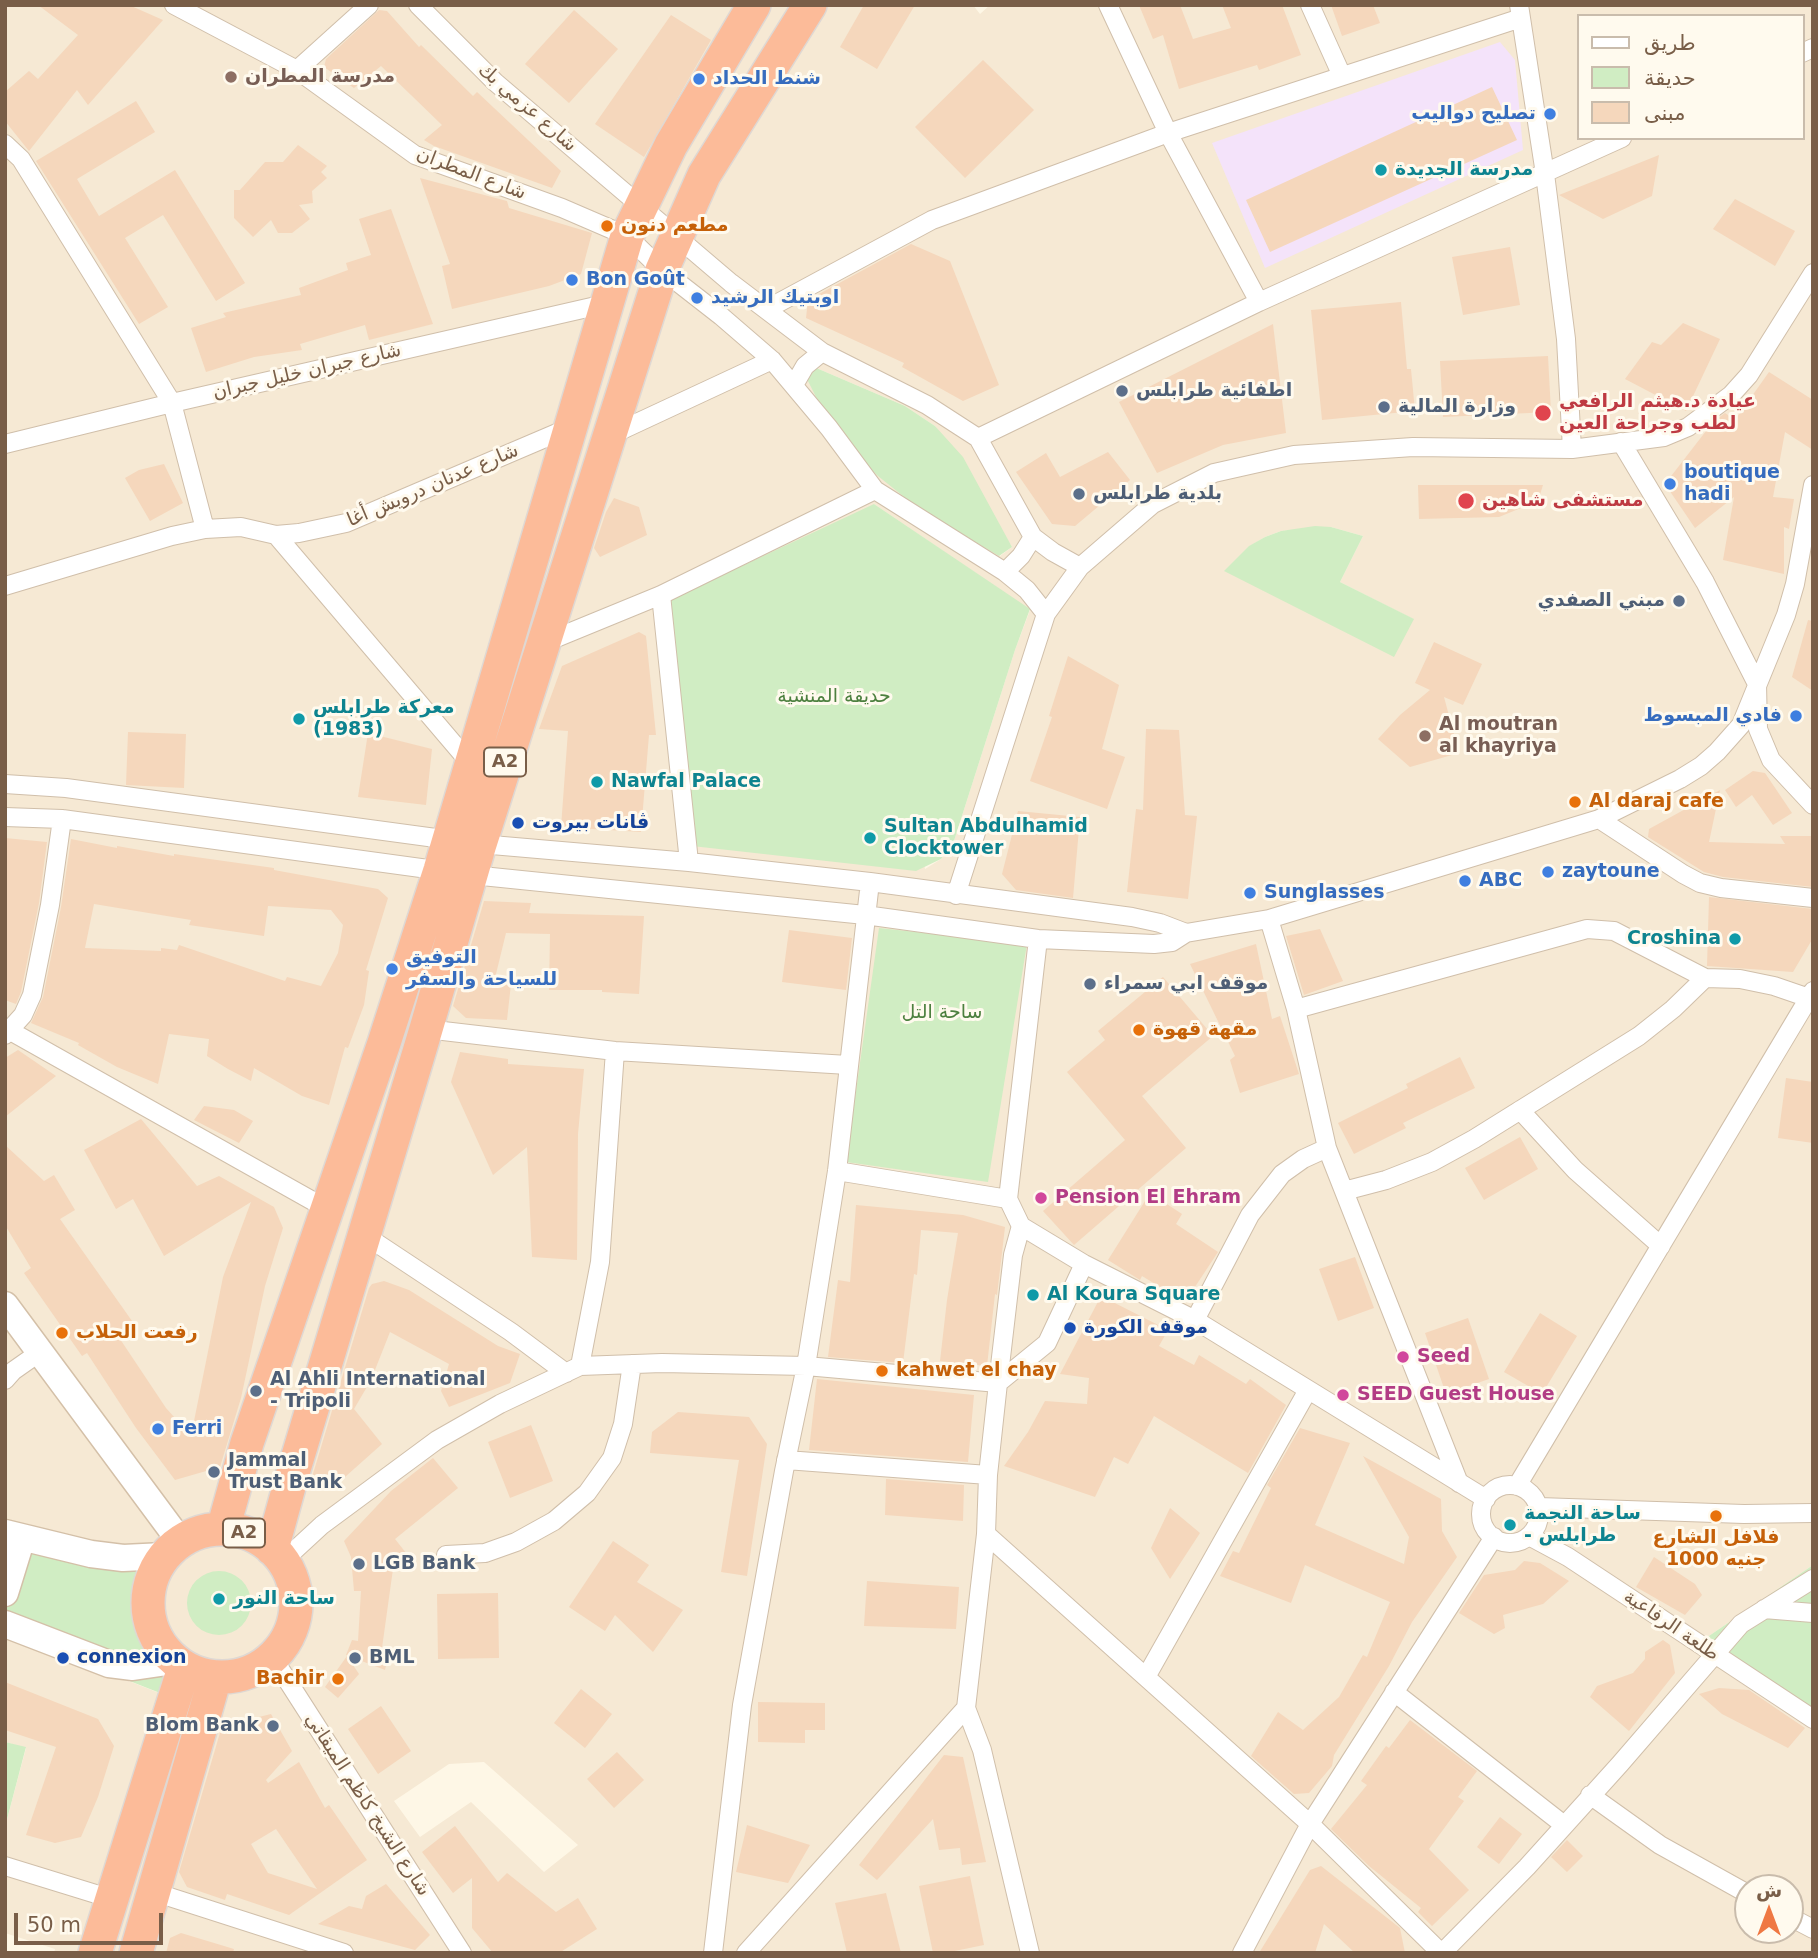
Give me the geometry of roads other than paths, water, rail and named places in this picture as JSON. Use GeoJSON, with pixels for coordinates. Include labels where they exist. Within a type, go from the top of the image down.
{"type":"FeatureCollection","features":[{"type":"Feature","properties":{"kind":"highway","name":"A2"},"geometry":{"type":"LineString","coordinates":[[278,1555],[363,1234],[426,1029],[460,857],[470,763],[628,236],[640,205],[671,145],[754,5]]}},
{"type":"Feature","properties":{"kind":"highway","name":"A2"},"geometry":{"type":"LineString","coordinates":[[223,1529],[247,1443],[327,1209],[542,644],[662,270],[704,175],[810,5]]}},
{"type":"Feature","properties":{"kind":"highway","name":"A2"},"geometry":{"type":"LineString","coordinates":[[172,1549],[201,1532],[223,1529],[244,1532],[278,1555],[292,1580],[296,1600],[294,1622],[286,1641],[273,1657],[256,1670],[236,1677],[215,1678],[199,1675],[179,1665]]}},
{"type":"Feature","properties":{"kind":"highway"},"geometry":{"type":"LineString","coordinates":[[95,1953],[179,1665],[159,1644],[149,1623],[147,1599],[152,1577],[172,1549]]}},
{"type":"Feature","properties":{"kind":"highway"},"geometry":{"type":"LineString","coordinates":[[136,1953],[215,1678]]}},
{"type":"Feature","properties":{"kind":"street","name":"شارع المطران"},"geometry":{"type":"LineString","coordinates":[[174,5],[297,70],[415,155],[562,208],[628,236],[662,270],[772,360],[874,490]]}},
{"type":"Feature","properties":{"kind":"street"},"geometry":{"type":"LineString","coordinates":[[297,70],[369,5]]}},
{"type":"Feature","properties":{"kind":"street","name":"شارع عزمي بك"},"geometry":{"type":"LineString","coordinates":[[418,5],[495,82],[731,283],[822,352],[927,405],[978,438]]}},
{"type":"Feature","properties":{"kind":"street"},"geometry":{"type":"LineString","coordinates":[[1108,5],[1168,133],[1259,302]]}},
{"type":"Feature","properties":{"kind":"street"},"geometry":{"type":"LineString","coordinates":[[1310,5],[1342,76]]}},
{"type":"Feature","properties":{"kind":"street"},"geometry":{"type":"LineString","coordinates":[[767,309],[932,219],[1168,133],[1342,76],[1520,12],[1545,174],[1566,338],[1572,449]]}},
{"type":"Feature","properties":{"kind":"street"},"geometry":{"type":"LineString","coordinates":[[1080,567],[1032,537],[978,438],[1259,302],[1618,140]]}},
{"type":"Feature","properties":{"kind":"street"},"geometry":{"type":"LineString","coordinates":[[5,144],[20,159],[172,403],[205,529]]}},
{"type":"Feature","properties":{"kind":"street"},"geometry":{"type":"LineString","coordinates":[[956,895],[1046,614],[1080,567],[1153,504],[1214,473],[1294,454],[1413,447],[1572,449],[1664,437],[1709,414],[1731,395],[1749,375],[1813,273]]}},
{"type":"Feature","properties":{"kind":"street","name":"شارع جبران خليل جبران"},"geometry":{"type":"LineString","coordinates":[[5,444],[609,303]]}},
{"type":"Feature","properties":{"kind":"street"},"geometry":{"type":"LineString","coordinates":[[794,385],[805,366],[822,352]]}},
{"type":"Feature","properties":{"kind":"street"},"geometry":{"type":"LineString","coordinates":[[611,435],[772,360]]}},
{"type":"Feature","properties":{"kind":"street","name":"شارع عدنان درويش أغا"},"geometry":{"type":"LineString","coordinates":[[5,586],[172,536],[205,529],[241,527],[276,535],[323,529],[368,515],[573,426]]}},
{"type":"Feature","properties":{"kind":"street"},"geometry":{"type":"LineString","coordinates":[[1621,442],[1705,582],[1757,684],[1758,729],[1771,760],[1813,805]]}},
{"type":"Feature","properties":{"kind":"street"},"geometry":{"type":"LineString","coordinates":[[5,784],[66,788],[460,857],[1038,939],[1154,944],[1172,942],[1186,933],[1269,919],[1599,819],[1680,779],[1717,752],[1741,725],[1786,615],[1795,584],[1813,488]]}},
{"type":"Feature","properties":{"kind":"street"},"geometry":{"type":"LineString","coordinates":[[542,644],[661,595],[874,490],[1005,572],[1027,590],[1046,614]]}},
{"type":"Feature","properties":{"kind":"street"},"geometry":{"type":"LineString","coordinates":[[276,535],[470,763]]}},
{"type":"Feature","properties":{"kind":"street"},"geometry":{"type":"LineString","coordinates":[[1005,572],[1021,556],[1032,537]]}},
{"type":"Feature","properties":{"kind":"street"},"geometry":{"type":"LineString","coordinates":[[661,595],[689,862]]}},
{"type":"Feature","properties":{"kind":"street"},"geometry":{"type":"LineString","coordinates":[[5,817],[62,818],[460,857],[689,862],[870,882],[1146,920],[1186,933]]}},
{"type":"Feature","properties":{"kind":"street"},"geometry":{"type":"LineString","coordinates":[[62,818],[50,905],[32,995],[23,1014],[7,1032],[327,1209]]}},
{"type":"Feature","properties":{"kind":"street"},"geometry":{"type":"LineString","coordinates":[[1599,819],[1700,883],[1721,888],[1813,898]]}},
{"type":"Feature","properties":{"kind":"street"},"geometry":{"type":"LineString","coordinates":[[713,1953],[742,1705],[786,1460],[806,1366],[837,1171],[870,882]]}},
{"type":"Feature","properties":{"kind":"street"},"geometry":{"type":"LineString","coordinates":[[1269,919],[1296,1009],[1327,1148],[1459,1483]]}},
{"type":"Feature","properties":{"kind":"street"},"geometry":{"type":"LineString","coordinates":[[1296,1009],[1587,929],[1614,931],[1705,978],[1740,979],[1811,995],[1517,1486]]}},
{"type":"Feature","properties":{"kind":"street"},"geometry":{"type":"LineString","coordinates":[[1038,939],[1008,1199],[1021,1226],[1084,1264],[1195,1320],[1486,1499]]}},
{"type":"Feature","properties":{"kind":"street"},"geometry":{"type":"LineString","coordinates":[[1344,1191],[1386,1181],[1432,1162],[1639,1036],[1674,1009],[1705,978]]}},
{"type":"Feature","properties":{"kind":"street"},"geometry":{"type":"LineString","coordinates":[[426,1029],[615,1051],[848,1065]]}},
{"type":"Feature","properties":{"kind":"street"},"geometry":{"type":"LineString","coordinates":[[573,1369],[600,1262],[615,1051]]}},
{"type":"Feature","properties":{"kind":"street"},"geometry":{"type":"LineString","coordinates":[[1520,1110],[1575,1170],[1661,1246]]}},
{"type":"Feature","properties":{"kind":"street"},"geometry":{"type":"LineString","coordinates":[[1195,1320],[1250,1215],[1266,1194],[1282,1174],[1303,1159],[1327,1148]]}},
{"type":"Feature","properties":{"kind":"street"},"geometry":{"type":"LineString","coordinates":[[837,1171],[1008,1199]]}},
{"type":"Feature","properties":{"kind":"street"},"geometry":{"type":"LineString","coordinates":[[1021,1226],[1013,1255],[998,1383],[988,1475],[986,1534],[966,1708],[982,1750],[1030,1953]]}},
{"type":"Feature","properties":{"kind":"street"},"geometry":{"type":"LineString","coordinates":[[363,1234],[511,1332],[573,1369]]}},
{"type":"Feature","properties":{"kind":"street"},"geometry":{"type":"LineString","coordinates":[[278,1555],[437,1440],[500,1404],[573,1369],[662,1363],[806,1366],[998,1383],[1047,1343],[1084,1264]]}},
{"type":"Feature","properties":{"kind":"street"},"geometry":{"type":"LineString","coordinates":[[5,1305],[40,1352],[172,1549],[123,1558],[91,1554],[13,1536],[5,1593]]}},
{"type":"Feature","properties":{"kind":"street"},"geometry":{"type":"LineString","coordinates":[[5,1380],[40,1352]]}},
{"type":"Feature","properties":{"kind":"street"},"geometry":{"type":"LineString","coordinates":[[446,1555],[485,1553],[516,1542],[554,1521],[587,1493],[612,1458],[623,1424],[632,1364]]}},
{"type":"Feature","properties":{"kind":"street"},"geometry":{"type":"LineString","coordinates":[[1146,1677],[1308,1390]]}},
{"type":"Feature","properties":{"kind":"street"},"geometry":{"type":"LineString","coordinates":[[786,1460],[988,1475]]}},
{"type":"Feature","properties":{"kind":"street"},"geometry":{"type":"LineString","coordinates":[[1517,1486],[1531,1493],[1539,1507],[1538,1523],[1529,1536],[1511,1542],[1493,1537],[1487,1531],[1481,1515],[1486,1499],[1500,1487],[1517,1486]]}},
{"type":"Feature","properties":{"kind":"street"},"geometry":{"type":"LineString","coordinates":[[1539,1507],[1744,1514],[1813,1513]]}},
{"type":"Feature","properties":{"kind":"street"},"geometry":{"type":"LineString","coordinates":[[986,1534],[1310,1824],[1441,1953],[1527,1867],[1741,1624],[1813,1579]]}},
{"type":"Feature","properties":{"kind":"street","name":"طلعة الرفاعية"},"geometry":{"type":"LineString","coordinates":[[1529,1536],[1568,1557],[1813,1719]]}},
{"type":"Feature","properties":{"kind":"street"},"geometry":{"type":"LineString","coordinates":[[1242,1953],[1310,1824],[1493,1537]]}},
{"type":"Feature","properties":{"kind":"street"},"geometry":{"type":"LineString","coordinates":[[1764,1609],[1813,1613]]}},
{"type":"Feature","properties":{"kind":"street"},"geometry":{"type":"LineString","coordinates":[[5,1624],[109,1664],[133,1667],[179,1665]]}},
{"type":"Feature","properties":{"kind":"street","name":"شارع الشيخ كاظم الميقاتي"},"geometry":{"type":"LineString","coordinates":[[273,1657],[462,1953]]}},
{"type":"Feature","properties":{"kind":"street"},"geometry":{"type":"LineString","coordinates":[[1394,1692],[1564,1825]]}},
{"type":"Feature","properties":{"kind":"street"},"geometry":{"type":"LineString","coordinates":[[746,1953],[966,1708]]}},
{"type":"Feature","properties":{"kind":"street"},"geometry":{"type":"LineString","coordinates":[[1591,1795],[1660,1845],[1734,1886]]}},
{"type":"Feature","properties":{"kind":"street"},"geometry":{"type":"LineString","coordinates":[[5,1866],[112,1899]]}},
{"type":"Feature","properties":{"kind":"street"},"geometry":{"type":"LineString","coordinates":[[154,1892],[344,1953]]}},
{"type":"Feature","properties":{"kind":"place","name":"مدرسة المطران"},"geometry":{"type":"Point","coordinates":[231,77]}},
{"type":"Feature","properties":{"kind":"place","name":"شنط الحداد"},"geometry":{"type":"Point","coordinates":[699,79]}},
{"type":"Feature","properties":{"kind":"place","name":"تصليح دواليب"},"geometry":{"type":"Point","coordinates":[1550,114]}},
{"type":"Feature","properties":{"kind":"place","name":"مدرسة الجديدة"},"geometry":{"type":"Point","coordinates":[1381,170]}},
{"type":"Feature","properties":{"kind":"place","name":"مطعم دنون"},"geometry":{"type":"Point","coordinates":[607,226]}},
{"type":"Feature","properties":{"kind":"place","name":"Bon Goût"},"geometry":{"type":"Point","coordinates":[572,280]}},
{"type":"Feature","properties":{"kind":"place","name":"اوبتيك الرشيد"},"geometry":{"type":"Point","coordinates":[697,298]}},
{"type":"Feature","properties":{"kind":"place","name":"اطفائية طرابلس"},"geometry":{"type":"Point","coordinates":[1122,391]}},
{"type":"Feature","properties":{"kind":"place","name":"وزارة المالية"},"geometry":{"type":"Point","coordinates":[1384,407]}},
{"type":"Feature","properties":{"kind":"place","name":"عيادة د.هيثم الرافعي لطب وجراحة العين"},"geometry":{"type":"Point","coordinates":[1543,413]}},
{"type":"Feature","properties":{"kind":"place","name":"boutique hadi"},"geometry":{"type":"Point","coordinates":[1670,484]}},
{"type":"Feature","properties":{"kind":"place","name":"بلدية طرابلس"},"geometry":{"type":"Point","coordinates":[1079,494]}},
{"type":"Feature","properties":{"kind":"place","name":"مستشفى شاهين"},"geometry":{"type":"Point","coordinates":[1466,501]}},
{"type":"Feature","properties":{"kind":"place","name":"مبني الصفدي"},"geometry":{"type":"Point","coordinates":[1679,601]}},
{"type":"Feature","properties":{"kind":"place","name":"فادي المبسوط"},"geometry":{"type":"Point","coordinates":[1796,716]}},
{"type":"Feature","properties":{"kind":"place","name":"معركة طرابلس (1983)"},"geometry":{"type":"Point","coordinates":[299,719]}},
{"type":"Feature","properties":{"kind":"place","name":"Al moutran al khayriya"},"geometry":{"type":"Point","coordinates":[1425,736]}},
{"type":"Feature","properties":{"kind":"place","name":"Nawfal Palace"},"geometry":{"type":"Point","coordinates":[597,782]}},
{"type":"Feature","properties":{"kind":"place","name":"Al daraj cafe"},"geometry":{"type":"Point","coordinates":[1575,802]}},
{"type":"Feature","properties":{"kind":"place","name":"ڤانات بيروت"},"geometry":{"type":"Point","coordinates":[518,823]}},
{"type":"Feature","properties":{"kind":"place","name":"Sultan Abdulhamid Clocktower"},"geometry":{"type":"Point","coordinates":[870,838]}},
{"type":"Feature","properties":{"kind":"place","name":"zaytoune"},"geometry":{"type":"Point","coordinates":[1548,872]}},
{"type":"Feature","properties":{"kind":"place","name":"ABC"},"geometry":{"type":"Point","coordinates":[1465,881]}},
{"type":"Feature","properties":{"kind":"place","name":"Sunglasses"},"geometry":{"type":"Point","coordinates":[1250,893]}},
{"type":"Feature","properties":{"kind":"place","name":"Croshina"},"geometry":{"type":"Point","coordinates":[1735,939]}},
{"type":"Feature","properties":{"kind":"place","name":"التوفيق للسياحة والسفر"},"geometry":{"type":"Point","coordinates":[392,969]}},
{"type":"Feature","properties":{"kind":"place","name":"موقف ابي سمراء"},"geometry":{"type":"Point","coordinates":[1090,984]}},
{"type":"Feature","properties":{"kind":"place","name":"مقهة قهوة"},"geometry":{"type":"Point","coordinates":[1139,1030]}},
{"type":"Feature","properties":{"kind":"place","name":"Pension El Ehram"},"geometry":{"type":"Point","coordinates":[1041,1198]}},
{"type":"Feature","properties":{"kind":"place","name":"Al Koura Square"},"geometry":{"type":"Point","coordinates":[1033,1295]}},
{"type":"Feature","properties":{"kind":"place","name":"موقف الكورة"},"geometry":{"type":"Point","coordinates":[1070,1328]}},
{"type":"Feature","properties":{"kind":"place","name":"رفعت الحلاب"},"geometry":{"type":"Point","coordinates":[62,1333]}},
{"type":"Feature","properties":{"kind":"place","name":"Seed"},"geometry":{"type":"Point","coordinates":[1403,1357]}},
{"type":"Feature","properties":{"kind":"place","name":"kahwet el chay"},"geometry":{"type":"Point","coordinates":[882,1371]}},
{"type":"Feature","properties":{"kind":"place","name":"Al Ahli International - Tripoli"},"geometry":{"type":"Point","coordinates":[256,1391]}},
{"type":"Feature","properties":{"kind":"place","name":"SEED Guest House"},"geometry":{"type":"Point","coordinates":[1343,1395]}},
{"type":"Feature","properties":{"kind":"place","name":"Ferri"},"geometry":{"type":"Point","coordinates":[158,1429]}},
{"type":"Feature","properties":{"kind":"place","name":"Jammal Trust Bank"},"geometry":{"type":"Point","coordinates":[214,1472]}},
{"type":"Feature","properties":{"kind":"place","name":"فلافل الشارع 1000 جنيه"},"geometry":{"type":"Point","coordinates":[1716,1516]}},
{"type":"Feature","properties":{"kind":"place","name":"ساحة النجمة - طرابلس"},"geometry":{"type":"Point","coordinates":[1510,1525]}},
{"type":"Feature","properties":{"kind":"place","name":"LGB Bank"},"geometry":{"type":"Point","coordinates":[359,1564]}},
{"type":"Feature","properties":{"kind":"place","name":"ساحة النور"},"geometry":{"type":"Point","coordinates":[219,1599]}},
{"type":"Feature","properties":{"kind":"place","name":"connexion"},"geometry":{"type":"Point","coordinates":[63,1658]}},
{"type":"Feature","properties":{"kind":"place","name":"BML"},"geometry":{"type":"Point","coordinates":[355,1658]}},
{"type":"Feature","properties":{"kind":"place","name":"Bachir"},"geometry":{"type":"Point","coordinates":[338,1679]}},
{"type":"Feature","properties":{"kind":"place","name":"Blom Bank"},"geometry":{"type":"Point","coordinates":[273,1726]}},
{"type":"Feature","properties":{"kind":"park label","name":"حديقة المنشية"},"geometry":{"type":"Point","coordinates":[834,697]}},
{"type":"Feature","properties":{"kind":"park label","name":"ساحة التل"},"geometry":{"type":"Point","coordinates":[942,1013]}}]}
